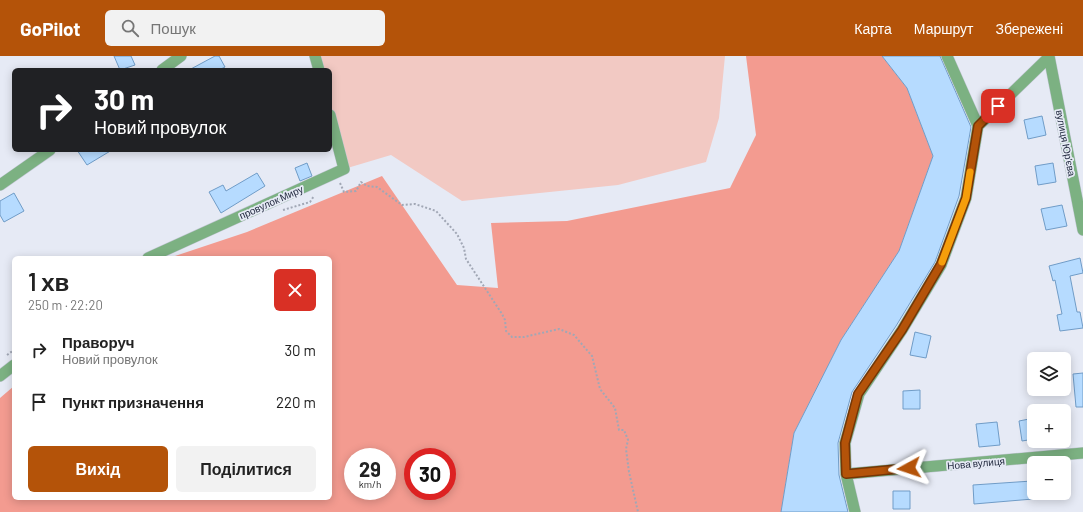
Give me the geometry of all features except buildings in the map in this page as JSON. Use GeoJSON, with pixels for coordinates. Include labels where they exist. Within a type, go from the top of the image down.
{"type":"FeatureCollection","features":[{"type":"Feature","properties":{"kind":"street"},"geometry":{"type":"LineString","coordinates":[[165,68],[182,56]]}},
{"type":"Feature","properties":{"kind":"street"},"geometry":{"type":"LineString","coordinates":[[315,56],[318,68]]}},
{"type":"Feature","properties":{"kind":"street"},"geometry":{"type":"LineString","coordinates":[[855,512],[846,474],[845,443],[858,394],[902,330],[941,264],[966,198],[978,126],[947,56]]}},
{"type":"Feature","properties":{"kind":"street"},"geometry":{"type":"LineString","coordinates":[[978,126],[1049,56]]}},
{"type":"Feature","properties":{"kind":"street","name":"вулиця Юр'єва"},"geometry":{"type":"LineString","coordinates":[[1049,56],[1083,230]]}},
{"type":"Feature","properties":{"kind":"street","name":"провулок Миру"},"geometry":{"type":"LineString","coordinates":[[152,256],[344,169],[332,123]]}},
{"type":"Feature","properties":{"kind":"street"},"geometry":{"type":"LineString","coordinates":[[0,185],[47,152]]}},
{"type":"Feature","properties":{"kind":"street"},"geometry":{"type":"LineString","coordinates":[[0,376],[12,367]]}},
{"type":"Feature","properties":{"kind":"street","name":"Нова вулиця"},"geometry":{"type":"LineString","coordinates":[[846,474],[1083,453]]}},
{"type":"Feature","properties":{"kind":"path"},"geometry":{"type":"LineString","coordinates":[[333,183],[340,182],[344,192],[356,191],[361,182],[367,186],[377,187],[402,205],[415,204],[436,211],[457,234],[464,248],[466,259],[502,314],[505,320],[506,332],[512,337],[524,337],[559,329],[574,335],[592,356],[600,389],[615,408],[619,430],[624,430],[628,440],[626,449],[629,472],[638,512]]}},
{"type":"Feature","properties":{"kind":"path"},"geometry":{"type":"LineString","coordinates":[[281,211],[310,202],[317,192]]}},
{"type":"Feature","properties":{"kind":"shaded area"},"geometry":{"type":"Polygon","coordinates":[[[315,56],[725,56],[719,118],[706,162],[618,185],[462,201],[391,155],[344,169],[332,123],[332,68],[318,68],[315,56]]]}},
{"type":"Feature","properties":{"kind":"shaded area"},"geometry":{"type":"Polygon","coordinates":[[[746,56],[882,56],[907,88],[933,156],[899,251],[841,340],[794,433],[781,512],[0,512],[0,398],[12,388],[12,500],[332,500],[332,256],[175,256],[247,232],[382,176],[457,285],[498,288],[491,223],[567,221],[730,188],[756,135],[746,56]]]}},
{"type":"Feature","properties":{"kind":"slow traffic"},"geometry":{"type":"LineString","coordinates":[[942,262],[966,198],[970,172]]}},
{"type":"Feature","properties":{"kind":"route"},"geometry":{"type":"LineString","coordinates":[[909,468],[846,474],[845,443],[858,394],[902,330],[941,264],[966,198],[978,126],[998,106]]}}]}
